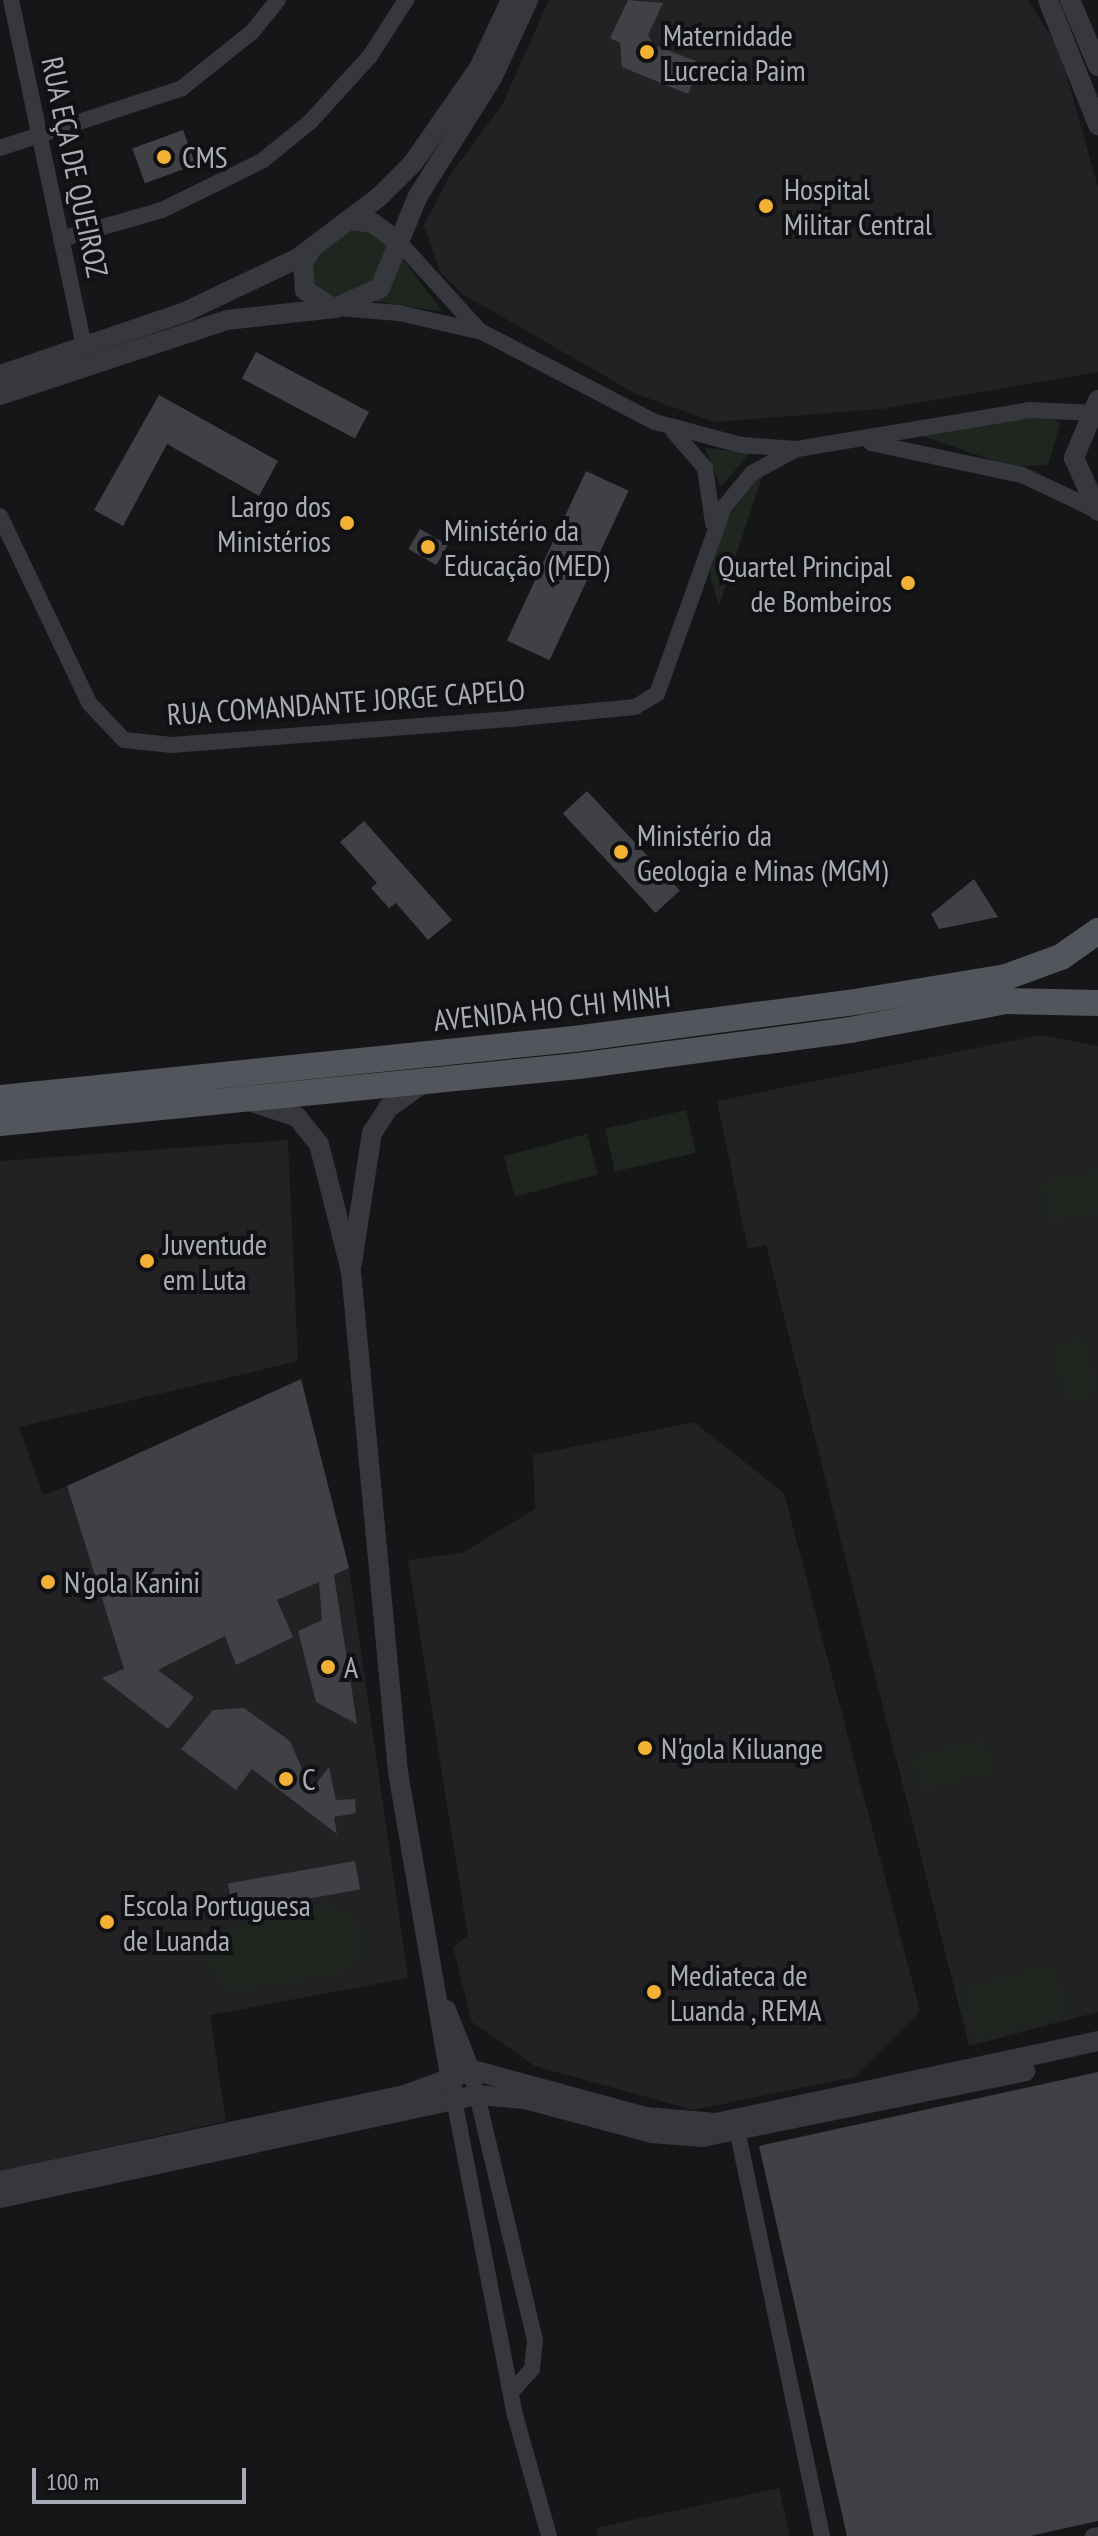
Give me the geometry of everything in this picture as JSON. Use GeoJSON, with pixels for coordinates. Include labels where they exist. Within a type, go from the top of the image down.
{"type":"FeatureCollection","features":[{"type":"Feature","properties":{"kind":"main road","name":"AVENIDA HO CHI MINH"},"geometry":{"type":"LineString","coordinates":[[0,1098],[574,1039],[861,1001],[1006,977],[1061,957],[1098,931]]}},
{"type":"Feature","properties":{"kind":"main road","name":"AVENIDA HO CHI MINH"},"geometry":{"type":"LineString","coordinates":[[0,1123],[767,1043],[1007,1001],[1098,1003]]}},
{"type":"Feature","properties":{"kind":"street","name":"RUA EÇA DE QUEIROZ"},"geometry":{"type":"LineString","coordinates":[[11,0],[84,346]]}},
{"type":"Feature","properties":{"kind":"street"},"geometry":{"type":"LineString","coordinates":[[0,148],[40,139],[182,88],[252,32],[278,0]]}},
{"type":"Feature","properties":{"kind":"street"},"geometry":{"type":"LineString","coordinates":[[61,239],[162,210],[262,161],[310,122],[370,56],[406,0]]}},
{"type":"Feature","properties":{"kind":"street"},"geometry":{"type":"LineString","coordinates":[[4,390],[84,346],[222,297],[312,249],[413,163],[456,104],[511,0]]}},
{"type":"Feature","properties":{"kind":"street"},"geometry":{"type":"LineString","coordinates":[[335,308],[380,288],[428,175],[492,78],[528,0]]}},
{"type":"Feature","properties":{"kind":"street"},"geometry":{"type":"LineString","coordinates":[[1048,0],[1098,125]]}},
{"type":"Feature","properties":{"kind":"street"},"geometry":{"type":"LineString","coordinates":[[1070,0],[1094,42],[1098,66]]}},
{"type":"Feature","properties":{"kind":"street"},"geometry":{"type":"LineString","coordinates":[[349,220],[373,223],[400,243],[482,332]]}},
{"type":"Feature","properties":{"kind":"street"},"geometry":{"type":"LineString","coordinates":[[312,249],[303,263],[305,290],[335,308]]}},
{"type":"Feature","properties":{"kind":"street"},"geometry":{"type":"LineString","coordinates":[[4,390],[227,320],[335,308],[399,313],[482,332],[655,422],[741,445],[797,449],[1029,410],[1095,408],[1074,458],[1082,488],[1098,511]]}},
{"type":"Feature","properties":{"kind":"street","name":"RUA COMANDANTE JORGE CAPELO"},"geometry":{"type":"LineString","coordinates":[[655,422],[685,440],[705,468],[712,533]]}},
{"type":"Feature","properties":{"kind":"street"},"geometry":{"type":"LineString","coordinates":[[845,441],[911,447],[1003,470],[1098,511]]}},
{"type":"Feature","properties":{"kind":"street","name":"RUA COMANDANTE JORGE CAPELO"},"geometry":{"type":"LineString","coordinates":[[0,516],[89,703],[124,740],[148,745],[648,702],[668,674],[712,533],[741,484],[797,449]]}},
{"type":"Feature","properties":{"kind":"street"},"geometry":{"type":"LineString","coordinates":[[351,1271],[376,1124],[427,1080]]}},
{"type":"Feature","properties":{"kind":"street"},"geometry":{"type":"LineString","coordinates":[[240,1098],[297,1117],[319,1144],[351,1271],[398,1772],[425,1951],[511,2392],[549,2536]]}},
{"type":"Feature","properties":{"kind":"street"},"geometry":{"type":"LineString","coordinates":[[425,1951],[451,2025],[473,2070],[535,2340],[532,2369],[511,2392]]}},
{"type":"Feature","properties":{"kind":"street"},"geometry":{"type":"LineString","coordinates":[[451,2025],[484,2062],[517,2081]]}},
{"type":"Feature","properties":{"kind":"street"},"geometry":{"type":"LineString","coordinates":[[0,2181],[405,2095],[473,2070],[646,2117],[716,2123],[1098,2041]]}},
{"type":"Feature","properties":{"kind":"street"},"geometry":{"type":"LineString","coordinates":[[0,2198],[477,2095],[525,2099],[661,2134],[738,2134],[1098,2055]]}},
{"type":"Feature","properties":{"kind":"street"},"geometry":{"type":"LineString","coordinates":[[738,2134],[822,2536]]}},
{"type":"Feature","properties":{"kind":"shaded area","name":"Hospital Militar Central"},"geometry":{"type":"Polygon","coordinates":[[[549,0],[1028,0],[1059,49],[1098,187],[1098,372],[882,409],[715,422],[636,394],[461,293],[440,272],[424,225],[449,177],[503,103],[549,0]]]}},
{"type":"Feature","properties":{"kind":"shaded area"},"geometry":{"type":"Polygon","coordinates":[[[359,221],[386,241],[391,257],[387,273],[347,302],[321,295],[309,271],[311,254],[359,221]]]}},
{"type":"Feature","properties":{"kind":"shaded area"},"geometry":{"type":"Polygon","coordinates":[[[400,255],[443,312],[367,300],[391,285],[400,255]]]}},
{"type":"Feature","properties":{"kind":"shaded area"},"geometry":{"type":"Polygon","coordinates":[[[1045,412],[1060,424],[1048,465],[1012,467],[920,435],[1045,412]]]}},
{"type":"Feature","properties":{"kind":"shaded area"},"geometry":{"type":"Polygon","coordinates":[[[705,448],[750,453],[721,487],[705,448]]]}},
{"type":"Feature","properties":{"kind":"shaded area"},"geometry":{"type":"Polygon","coordinates":[[[764,471],[719,606],[710,575],[713,555],[726,518],[764,471]]]}},
{"type":"Feature","properties":{"kind":"shaded area"},"geometry":{"type":"Polygon","coordinates":[[[1042,1035],[1098,1046],[1098,2012],[969,2046],[766,1245],[748,1249],[717,1101],[1042,1035]]]}},
{"type":"Feature","properties":{"kind":"shaded area"},"geometry":{"type":"Polygon","coordinates":[[[686,1110],[696,1153],[615,1172],[605,1129],[686,1110]]]}},
{"type":"Feature","properties":{"kind":"shaded area"},"geometry":{"type":"Polygon","coordinates":[[[587,1134],[598,1175],[515,1197],[504,1156],[587,1134]]]}},
{"type":"Feature","properties":{"kind":"shaded area"},"geometry":{"type":"Polygon","coordinates":[[[288,1140],[298,1361],[19,1427],[43,1495],[67,1486],[124,1668],[349,1568],[408,1978],[210,2015],[226,2121],[0,2171],[0,1161],[288,1140]]]}},
{"type":"Feature","properties":{"kind":"shaded area"},"geometry":{"type":"Polygon","coordinates":[[[1098,1171],[1098,1212],[1050,1222],[1041,1182],[1098,1171]]]}},
{"type":"Feature","properties":{"kind":"shaded area"},"geometry":{"type":"Polygon","coordinates":[[[1084,1337],[1098,1394],[1066,1402],[1052,1345],[1084,1337]]]}},
{"type":"Feature","properties":{"kind":"shaded area","name":"N'gola Kiluange"},"geometry":{"type":"Polygon","coordinates":[[[694,1422],[784,1493],[920,2011],[854,2077],[693,2110],[535,2066],[472,2022],[453,1947],[468,1936],[408,1560],[462,1553],[535,1509],[533,1455],[694,1422]]]}},
{"type":"Feature","properties":{"kind":"shaded area"},"geometry":{"type":"Polygon","coordinates":[[[984,1738],[993,1772],[922,1791],[913,1757],[984,1738]]]}},
{"type":"Feature","properties":{"kind":"shaded area"},"geometry":{"type":"Polygon","coordinates":[[[327,1905],[353,1917],[361,1929],[358,1961],[342,1973],[311,1979],[233,1991],[221,1986],[210,1965],[214,1939],[223,1930],[327,1905]]]}},
{"type":"Feature","properties":{"kind":"shaded area"},"geometry":{"type":"Polygon","coordinates":[[[1055,1964],[1068,2015],[975,2039],[962,1987],[1055,1964]]]}},
{"type":"Feature","properties":{"kind":"shaded area"},"geometry":{"type":"Polygon","coordinates":[[[779,2488],[790,2536],[598,2536],[596,2528],[779,2488]]]}},
{"type":"Feature","properties":{"kind":"building","name":"Maternidade Lucrecia Paim"},"geometry":{"type":"Polygon","coordinates":[[[628,0],[663,3],[648,35],[654,45],[701,63],[688,94],[622,67],[620,43],[610,38],[628,0]]]}},
{"type":"Feature","properties":{"kind":"building","name":"CMS"},"geometry":{"type":"Polygon","coordinates":[[[183,130],[196,165],[145,183],[132,148],[183,130]]]}},
{"type":"Feature","properties":{"kind":"building"},"geometry":{"type":"Polygon","coordinates":[[[256,352],[369,412],[355,439],[242,378],[256,352]]]}},
{"type":"Feature","properties":{"kind":"building"},"geometry":{"type":"Polygon","coordinates":[[[159,395],[278,461],[259,496],[167,444],[123,526],[94,510],[159,395]]]}},
{"type":"Feature","properties":{"kind":"building"},"geometry":{"type":"Polygon","coordinates":[[[586,471],[629,491],[550,660],[507,640],[586,471]]]}},
{"type":"Feature","properties":{"kind":"building","name":"Ministério da Educação (MED)"},"geometry":{"type":"Polygon","coordinates":[[[420,529],[448,545],[436,565],[408,549],[420,529]]]}},
{"type":"Feature","properties":{"kind":"building","name":"Ministério da Geologia e Minas (MGM)"},"geometry":{"type":"Polygon","coordinates":[[[587,791],[680,890],[656,913],[563,814],[587,791]]]}},
{"type":"Feature","properties":{"kind":"building"},"geometry":{"type":"Polygon","coordinates":[[[364,821],[452,920],[428,940],[396,903],[389,908],[371,888],[377,883],[340,842],[364,821]]]}},
{"type":"Feature","properties":{"kind":"building"},"geometry":{"type":"Polygon","coordinates":[[[974,879],[998,917],[939,929],[931,914],[974,879]]]}},
{"type":"Feature","properties":{"kind":"building"},"geometry":{"type":"Polygon","coordinates":[[[301,1379],[349,1568],[334,1575],[357,1724],[316,1702],[298,1631],[322,1620],[319,1582],[277,1600],[293,1637],[236,1665],[225,1636],[158,1670],[194,1697],[168,1729],[102,1678],[124,1669],[67,1486],[301,1379]]]}},
{"type":"Feature","properties":{"kind":"building","name":"C"},"geometry":{"type":"Polygon","coordinates":[[[244,1708],[290,1741],[311,1790],[329,1767],[336,1800],[355,1799],[356,1813],[334,1817],[337,1834],[252,1769],[236,1790],[181,1749],[213,1710],[244,1708]]]}},
{"type":"Feature","properties":{"kind":"building"},"geometry":{"type":"Polygon","coordinates":[[[355,1861],[360,1890],[233,1912],[228,1883],[355,1861]]]}},
{"type":"Feature","properties":{"kind":"building"},"geometry":{"type":"Polygon","coordinates":[[[1098,2072],[1098,2521],[1030,2536],[847,2536],[759,2146],[1098,2072]]]}},
{"type":"Feature","properties":{"kind":"place","name":"Maternidade Lucrecia Paim"},"geometry":{"type":"Point","coordinates":[647,52]}},
{"type":"Feature","properties":{"kind":"place","name":"CMS"},"geometry":{"type":"Point","coordinates":[164,157]}},
{"type":"Feature","properties":{"kind":"place","name":"Hospital Militar Central"},"geometry":{"type":"Point","coordinates":[766,206]}},
{"type":"Feature","properties":{"kind":"place","name":"Largo dos Ministérios"},"geometry":{"type":"Point","coordinates":[347,523]}},
{"type":"Feature","properties":{"kind":"place","name":"Ministério da Educação (MED)"},"geometry":{"type":"Point","coordinates":[428,547]}},
{"type":"Feature","properties":{"kind":"place","name":"Quartel Principal de Bombeiros"},"geometry":{"type":"Point","coordinates":[908,583]}},
{"type":"Feature","properties":{"kind":"place","name":"Ministério da Geologia e Minas (MGM)"},"geometry":{"type":"Point","coordinates":[621,852]}},
{"type":"Feature","properties":{"kind":"place","name":"Juventude em Luta"},"geometry":{"type":"Point","coordinates":[147,1261]}},
{"type":"Feature","properties":{"kind":"place","name":"N'gola Kanini"},"geometry":{"type":"Point","coordinates":[48,1582]}},
{"type":"Feature","properties":{"kind":"place","name":"A"},"geometry":{"type":"Point","coordinates":[328,1667]}},
{"type":"Feature","properties":{"kind":"place","name":"N'gola Kiluange"},"geometry":{"type":"Point","coordinates":[645,1748]}},
{"type":"Feature","properties":{"kind":"place","name":"C"},"geometry":{"type":"Point","coordinates":[286,1779]}},
{"type":"Feature","properties":{"kind":"place","name":"Escola Portuguesa de Luanda"},"geometry":{"type":"Point","coordinates":[107,1922]}},
{"type":"Feature","properties":{"kind":"place","name":"Mediateca de Luanda , REMA"},"geometry":{"type":"Point","coordinates":[654,1992]}}]}
